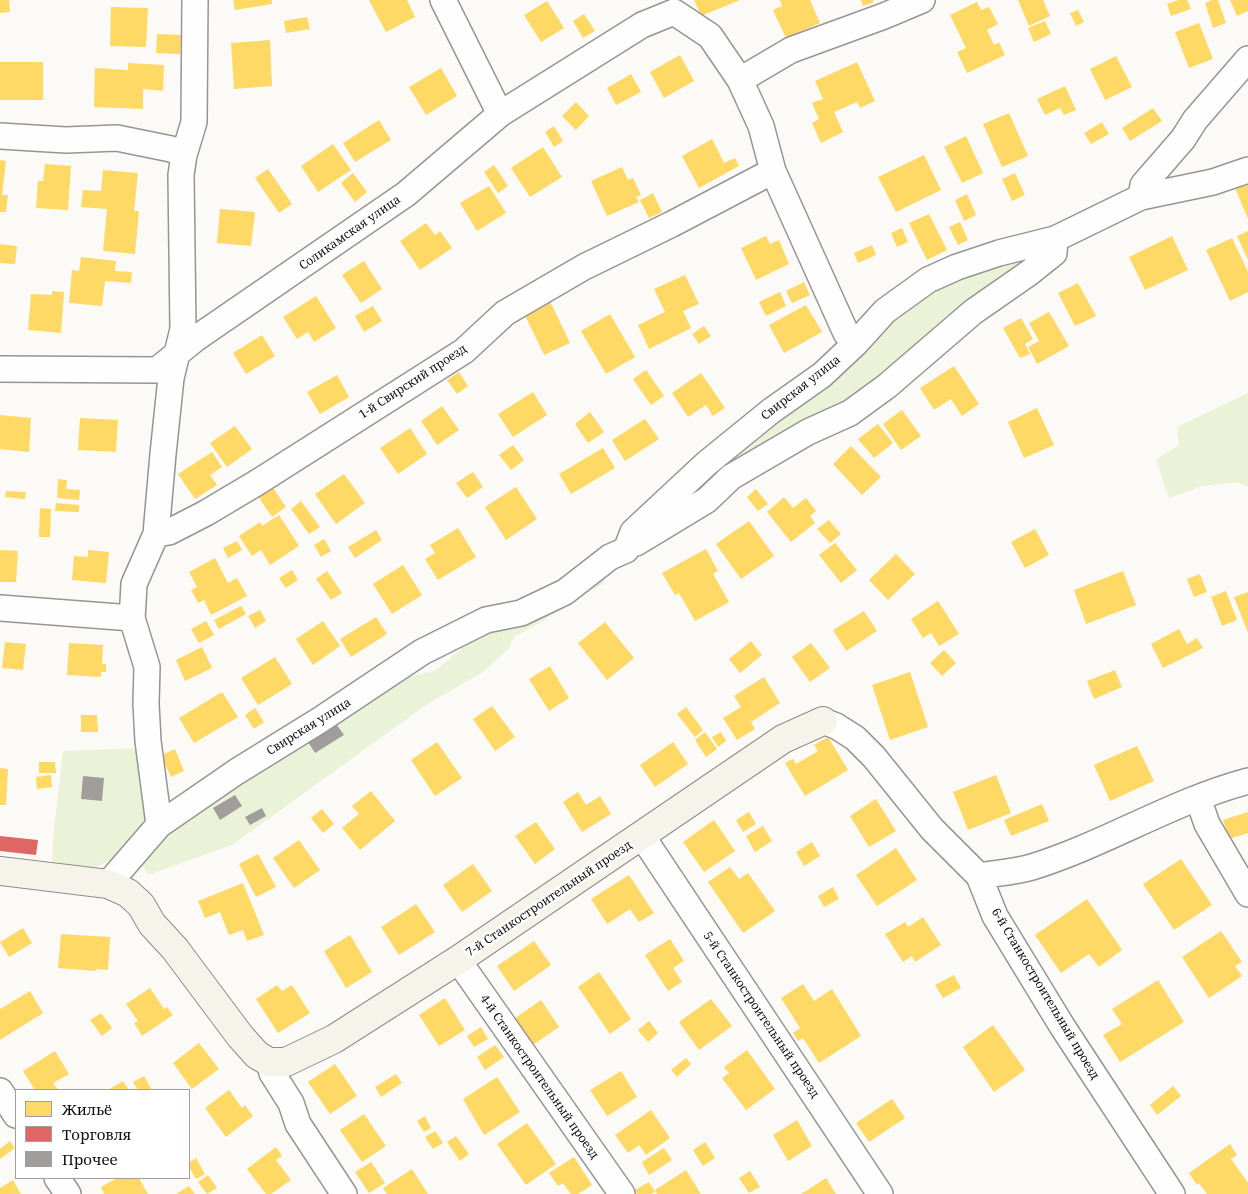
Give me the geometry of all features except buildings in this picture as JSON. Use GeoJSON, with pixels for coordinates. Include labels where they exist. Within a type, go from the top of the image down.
{"type":"FeatureCollection","features":[{"type":"Feature","properties":{"kind":"street"},"geometry":{"type":"LineString","coordinates":[[158,826],[147,722],[147,667],[132,618],[134,584],[156,534],[164,444],[176,354],[183,329],[181,175],[184,155],[194,122],[195,0]]}},
{"type":"Feature","properties":{"kind":"street"},"geometry":{"type":"LineString","coordinates":[[443,0],[500,114]]}},
{"type":"Feature","properties":{"kind":"street"},"geometry":{"type":"LineString","coordinates":[[740,80],[791,50],[922,0]]}},
{"type":"Feature","properties":{"kind":"street"},"geometry":{"type":"LineString","coordinates":[[675,6],[710,36],[740,80],[761,126],[773,171],[846,333],[855,344]]}},
{"type":"Feature","properties":{"kind":"street","name":"Соликамская улица"},"geometry":{"type":"LineString","coordinates":[[0,369],[157,370],[176,354],[406,194],[500,114],[675,6]]}},
{"type":"Feature","properties":{"kind":"street"},"geometry":{"type":"LineString","coordinates":[[1141,197],[1143,185],[1183,139],[1195,120],[1248,59]]}},
{"type":"Feature","properties":{"kind":"street"},"geometry":{"type":"LineString","coordinates":[[0,136],[66,140],[117,138],[172,149],[184,155]]}},
{"type":"Feature","properties":{"kind":"street","name":"Свирская улица"},"geometry":{"type":"LineString","coordinates":[[626,550],[632,532],[707,463],[771,411],[822,374],[855,344],[885,311],[928,280],[957,267],[999,253],[1055,239],[1141,197],[1213,182],[1248,170]]}},
{"type":"Feature","properties":{"kind":"street","name":"1-й Свирский проезд"},"geometry":{"type":"LineString","coordinates":[[156,534],[169,532],[199,517],[258,482],[464,351],[505,313],[584,267],[672,224],[773,171]]}},
{"type":"Feature","properties":{"kind":"street","name":"Свирская улица"},"geometry":{"type":"LineString","coordinates":[[108,884],[158,826],[236,772],[320,720],[422,652],[486,620],[521,613],[565,592],[610,557],[626,550],[707,500],[731,477],[808,432],[850,412],[880,391],[931,350],[973,312],[1054,253],[1055,239]]}},
{"type":"Feature","properties":{"kind":"street"},"geometry":{"type":"LineString","coordinates":[[0,608],[132,618]]}},
{"type":"Feature","properties":{"kind":"street","name":"7-й Станкостроительный проезд"},"geometry":{"type":"LineString","coordinates":[[269,1062],[286,1062],[334,1040],[458,960],[783,739],[823,721]]}},
{"type":"Feature","properties":{"kind":"street","name":"6-й Станкостроительный проезд"},"geometry":{"type":"LineString","coordinates":[[823,721],[836,726],[855,738],[868,750],[932,829],[979,876],[994,916],[1062,1026],[1172,1194]]}},
{"type":"Feature","properties":{"kind":"street"},"geometry":{"type":"LineString","coordinates":[[979,876],[1030,868],[1066,855],[1223,788],[1248,781]]}},
{"type":"Feature","properties":{"kind":"street"},"geometry":{"type":"LineString","coordinates":[[1198,798],[1207,824],[1248,894]]}},
{"type":"Feature","properties":{"kind":"street","name":"5-й Станкостроительный проезд"},"geometry":{"type":"LineString","coordinates":[[642,836],[880,1194]]}},
{"type":"Feature","properties":{"kind":"street"},"geometry":{"type":"LineString","coordinates":[[0,870],[108,884],[128,894],[141,905],[152,924],[175,949],[240,1036],[257,1054],[269,1062],[272,1073],[291,1103],[298,1124],[344,1194]]}},
{"type":"Feature","properties":{"kind":"street","name":"4-й Станкостроительный проезд"},"geometry":{"type":"LineString","coordinates":[[458,960],[622,1194]]}},
{"type":"Feature","properties":{"kind":"street"},"geometry":{"type":"LineString","coordinates":[[0,1091],[15,1114]]}},
{"type":"Feature","properties":{"kind":"street"},"geometry":{"type":"LineString","coordinates":[[59,1179],[68,1194]]}},
{"type":"Feature","properties":{"kind":"green space"},"geometry":{"type":"Polygon","coordinates":[[[1041,251],[970,305],[946,316],[923,344],[881,381],[643,530],[925,289],[1041,251]]]}},
{"type":"Feature","properties":{"kind":"green space"},"geometry":{"type":"Polygon","coordinates":[[[1248,393],[1248,487],[1236,482],[1202,486],[1169,498],[1156,459],[1179,445],[1177,427],[1248,393]]]}},
{"type":"Feature","properties":{"kind":"green space"},"geometry":{"type":"Polygon","coordinates":[[[612,566],[603,584],[514,637],[509,648],[483,672],[429,703],[232,845],[148,875],[141,863],[142,854],[179,826],[398,680],[436,670],[460,650],[469,639],[496,629],[517,627],[612,566]]]}},
{"type":"Feature","properties":{"kind":"green space"},"geometry":{"type":"Polygon","coordinates":[[[142,748],[150,821],[128,846],[112,859],[102,864],[77,869],[52,866],[53,839],[63,751],[142,748]]]}}]}
